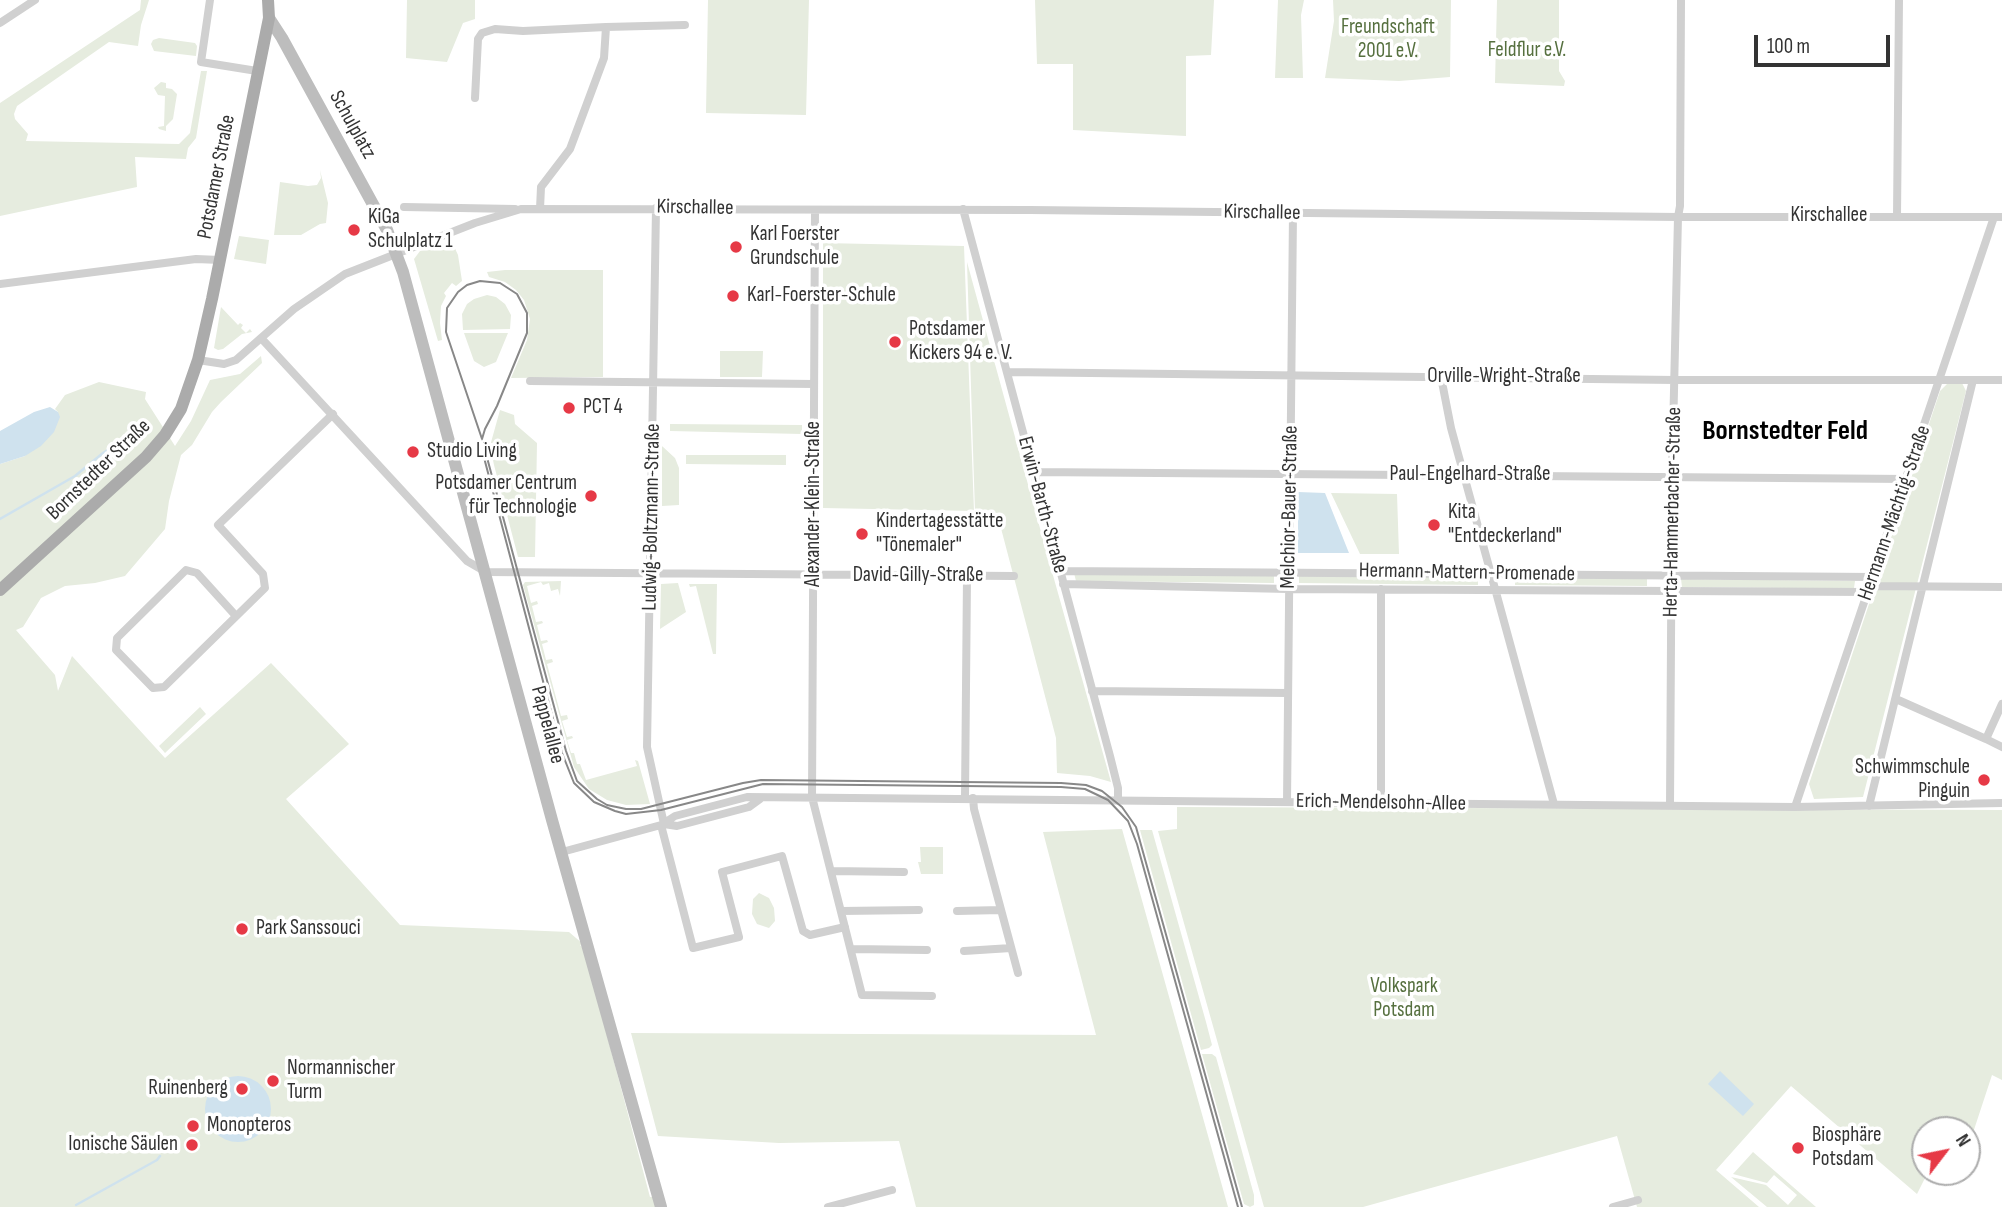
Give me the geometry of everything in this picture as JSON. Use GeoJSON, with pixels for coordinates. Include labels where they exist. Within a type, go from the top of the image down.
{"type":"FeatureCollection","features":[{"type":"Feature","properties":{"kind":"main road","name":"Potsdamer Straße"},"geometry":{"type":"LineString","coordinates":[[198,360],[269,19],[268,0]]}},
{"type":"Feature","properties":{"kind":"main road","name":"Bornstedter Straße"},"geometry":{"type":"LineString","coordinates":[[0,590],[131,471],[158,443],[181,409],[198,360]]}},
{"type":"Feature","properties":{"kind":"street"},"geometry":{"type":"LineString","coordinates":[[0,23],[36,0]]}},
{"type":"Feature","properties":{"kind":"street"},"geometry":{"type":"LineString","coordinates":[[210,0],[201,62],[257,71]]}},
{"type":"Feature","properties":{"kind":"street","name":"Herta-Hammerbacher-Straße"},"geometry":{"type":"LineString","coordinates":[[1670,806],[1672,477],[1678,217],[1681,206],[1681,0]]}},
{"type":"Feature","properties":{"kind":"street"},"geometry":{"type":"LineString","coordinates":[[1897,217],[1899,0]]}},
{"type":"Feature","properties":{"kind":"street","name":"Schulplatz"},"geometry":{"type":"LineString","coordinates":[[269,19],[357,174],[397,254]]}},
{"type":"Feature","properties":{"kind":"street"},"geometry":{"type":"LineString","coordinates":[[475,99],[478,39],[482,33],[495,29],[685,24]]}},
{"type":"Feature","properties":{"kind":"street"},"geometry":{"type":"LineString","coordinates":[[540,209],[541,187],[570,149],[604,58],[606,27]]}},
{"type":"Feature","properties":{"kind":"street","name":"Kirschallee"},"geometry":{"type":"LineString","coordinates":[[404,206],[1678,217],[1998,217]]}},
{"type":"Feature","properties":{"kind":"street","name":"Ludwig-Boltzmann-Straße"},"geometry":{"type":"LineString","coordinates":[[656,208],[647,753],[694,948],[739,937],[722,872],[782,856],[803,931],[810,934],[845,927]]}},
{"type":"Feature","properties":{"kind":"street","name":"Kirschallee"},"geometry":{"type":"LineString","coordinates":[[198,360],[230,363],[294,309],[345,274],[475,223],[521,209]]}},
{"type":"Feature","properties":{"kind":"street","name":"Erwin-Barth-Straße"},"geometry":{"type":"LineString","coordinates":[[963,209],[1118,788],[1118,801]]}},
{"type":"Feature","properties":{"kind":"street","name":"Alexander-Klein-Straße"},"geometry":{"type":"LineString","coordinates":[[815,210],[812,797],[862,995],[932,996]]}},
{"type":"Feature","properties":{"kind":"street","name":"Melchior-Bauer-Straße"},"geometry":{"type":"LineString","coordinates":[[1287,802],[1293,213]]}},
{"type":"Feature","properties":{"kind":"street","name":"Hermann-Mächtig-Straße"},"geometry":{"type":"LineString","coordinates":[[1795,807],[1939,380],[1998,217]]}},
{"type":"Feature","properties":{"kind":"street","name":"Pappelallee"},"geometry":{"type":"LineString","coordinates":[[397,254],[661,1207]]}},
{"type":"Feature","properties":{"kind":"street"},"geometry":{"type":"LineString","coordinates":[[0,284],[196,259],[220,260]]}},
{"type":"Feature","properties":{"kind":"street"},"geometry":{"type":"LineString","coordinates":[[261,338],[467,561],[486,572]]}},
{"type":"Feature","properties":{"kind":"street","name":"Orville-Wright-Straße"},"geometry":{"type":"LineString","coordinates":[[1007,372],[1675,380],[2002,380]]}},
{"type":"Feature","properties":{"kind":"street"},"geometry":{"type":"LineString","coordinates":[[1441,377],[1464,475],[1554,804]]}},
{"type":"Feature","properties":{"kind":"street"},"geometry":{"type":"LineString","coordinates":[[1869,806],[1973,380]]}},
{"type":"Feature","properties":{"kind":"street"},"geometry":{"type":"LineString","coordinates":[[530,381],[814,384]]}},
{"type":"Feature","properties":{"kind":"street"},"geometry":{"type":"LineString","coordinates":[[236,616],[197,573],[186,570],[117,638],[116,650],[153,688],[164,687],[265,588],[263,574],[218,525],[333,414]]}},
{"type":"Feature","properties":{"kind":"street","name":"Paul-Engelhard-Straße"},"geometry":{"type":"LineString","coordinates":[[1033,472],[1907,479]]}},
{"type":"Feature","properties":{"kind":"street","name":"Hermann-Mattern-Promenade"},"geometry":{"type":"LineString","coordinates":[[1060,571],[1673,576],[1871,585],[2002,587]]}},
{"type":"Feature","properties":{"kind":"street","name":"David-Gilly-Straße"},"geometry":{"type":"LineString","coordinates":[[486,572],[1014,576]]}},
{"type":"Feature","properties":{"kind":"street"},"geometry":{"type":"LineString","coordinates":[[967,576],[969,798],[1018,973]]}},
{"type":"Feature","properties":{"kind":"street","name":"Hermann-Mattern-Promenade"},"geometry":{"type":"LineString","coordinates":[[1063,584],[1288,589],[1673,591],[1871,585]]}},
{"type":"Feature","properties":{"kind":"street"},"geometry":{"type":"LineString","coordinates":[[1381,589],[1381,803]]}},
{"type":"Feature","properties":{"kind":"street"},"geometry":{"type":"LineString","coordinates":[[1092,691],[1288,693]]}},
{"type":"Feature","properties":{"kind":"street"},"geometry":{"type":"LineString","coordinates":[[1896,699],[2002,747]]}},
{"type":"Feature","properties":{"kind":"street"},"geometry":{"type":"LineString","coordinates":[[1986,739],[2002,704]]}},
{"type":"Feature","properties":{"kind":"street","name":"Erich-Mendelsohn-Allee"},"geometry":{"type":"LineString","coordinates":[[562,852],[662,824],[674,816],[747,797],[1795,807],[2002,803]]}},
{"type":"Feature","properties":{"kind":"street"},"geometry":{"type":"LineString","coordinates":[[831,871],[904,872]]}},
{"type":"Feature","properties":{"kind":"street"},"geometry":{"type":"LineString","coordinates":[[841,911],[919,910]]}},
{"type":"Feature","properties":{"kind":"street"},"geometry":{"type":"LineString","coordinates":[[957,911],[1001,911]]}},
{"type":"Feature","properties":{"kind":"street"},"geometry":{"type":"LineString","coordinates":[[964,951],[1011,948]]}},
{"type":"Feature","properties":{"kind":"street"},"geometry":{"type":"LineString","coordinates":[[850,949],[927,950]]}},
{"type":"Feature","properties":{"kind":"street"},"geometry":{"type":"LineString","coordinates":[[828,1207],[892,1190]]}},
{"type":"Feature","properties":{"kind":"street"},"geometry":{"type":"LineString","coordinates":[[1613,1207],[1638,1200]]}},
{"type":"Feature","properties":{"kind":"green space"},"geometry":{"type":"Polygon","coordinates":[[[141,0],[149,0],[138,46],[109,42],[17,106],[15,119],[28,134],[26,141],[179,144],[190,133],[201,71],[207,71],[196,138],[188,148],[186,159],[135,157],[137,187],[0,216],[0,103],[140,10],[141,0]]]}},
{"type":"Feature","properties":{"kind":"green space"},"geometry":{"type":"Polygon","coordinates":[[[407,0],[475,0],[475,19],[463,23],[447,62],[406,58],[407,0]]]}},
{"type":"Feature","properties":{"kind":"green space"},"geometry":{"type":"Polygon","coordinates":[[[708,0],[809,0],[806,115],[706,113],[708,0]]]}},
{"type":"Feature","properties":{"kind":"green space"},"geometry":{"type":"Polygon","coordinates":[[[1035,0],[1214,0],[1211,55],[1186,56],[1186,136],[1073,130],[1073,64],[1037,64],[1035,0]]]}},
{"type":"Feature","properties":{"kind":"green space"},"geometry":{"type":"Polygon","coordinates":[[[1278,0],[1304,0],[1301,15],[1303,78],[1275,78],[1278,0]]]}},
{"type":"Feature","properties":{"kind":"green space","name":"Freundschaft 2001 e.V."},"geometry":{"type":"Polygon","coordinates":[[[1333,0],[1451,0],[1450,77],[1399,81],[1325,78],[1334,21],[1333,0]]]}},
{"type":"Feature","properties":{"kind":"green space","name":"Feldflur e.V."},"geometry":{"type":"Polygon","coordinates":[[[1497,0],[1559,0],[1559,71],[1565,81],[1564,86],[1495,83],[1497,0]]]}},
{"type":"Feature","properties":{"kind":"green space"},"geometry":{"type":"Polygon","coordinates":[[[159,38],[195,43],[196,56],[154,51],[151,44],[159,38]]]}},
{"type":"Feature","properties":{"kind":"green space"},"geometry":{"type":"Polygon","coordinates":[[[161,82],[166,83],[166,88],[177,94],[173,119],[166,126],[166,131],[158,127],[164,126],[165,96],[158,95],[154,88],[161,82]]]}},
{"type":"Feature","properties":{"kind":"green space"},"geometry":{"type":"Polygon","coordinates":[[[320,170],[328,203],[326,223],[301,235],[274,235],[280,182],[317,185],[321,178],[320,170]]]}},
{"type":"Feature","properties":{"kind":"green space"},"geometry":{"type":"Polygon","coordinates":[[[239,236],[269,240],[266,264],[234,259],[239,236]]]}},
{"type":"Feature","properties":{"kind":"green space"},"geometry":{"type":"Polygon","coordinates":[[[452,242],[458,255],[462,281],[456,286],[452,283],[444,293],[446,296],[441,306],[440,323],[442,340],[438,341],[414,259],[420,251],[452,242]]]}},
{"type":"Feature","properties":{"kind":"green space","name":"Potsdamer Kickers 94 e. V."},"geometry":{"type":"Polygon","coordinates":[[[823,243],[964,246],[974,511],[823,508],[823,243]]]}},
{"type":"Feature","properties":{"kind":"green space"},"geometry":{"type":"Polygon","coordinates":[[[967,262],[1111,782],[1090,776],[1057,773],[1056,738],[997,513],[975,512],[967,262]]]}},
{"type":"Feature","properties":{"kind":"green space"},"geometry":{"type":"Polygon","coordinates":[[[603,270],[603,377],[511,378],[527,340],[530,319],[524,300],[516,290],[505,282],[489,277],[487,272],[603,270]]]}},
{"type":"Feature","properties":{"kind":"green space"},"geometry":{"type":"Polygon","coordinates":[[[487,295],[496,297],[505,304],[511,315],[510,329],[463,330],[462,314],[467,304],[487,295]]]}},
{"type":"Feature","properties":{"kind":"green space"},"geometry":{"type":"Polygon","coordinates":[[[221,307],[238,325],[243,325],[241,328],[246,333],[250,329],[252,332],[242,334],[218,350],[214,348],[221,307]]]}},
{"type":"Feature","properties":{"kind":"green space"},"geometry":{"type":"Polygon","coordinates":[[[464,333],[508,333],[496,362],[484,367],[474,361],[464,333]]]}},
{"type":"Feature","properties":{"kind":"green space"},"geometry":{"type":"Polygon","coordinates":[[[720,351],[763,351],[762,377],[720,377],[720,351]]]}},
{"type":"Feature","properties":{"kind":"green space","name":"Park Sanssouci"},"geometry":{"type":"Polygon","coordinates":[[[261,356],[262,363],[212,412],[192,445],[181,455],[165,529],[125,576],[65,586],[41,598],[23,627],[16,630],[55,675],[58,691],[72,656],[165,758],[271,663],[349,744],[286,799],[400,925],[569,932],[583,944],[580,945],[584,949],[650,1197],[658,1196],[661,1207],[0,1207],[0,464],[25,456],[58,412],[55,409],[65,395],[99,382],[146,392],[145,399],[175,446],[191,421],[210,380],[240,374],[261,356]]]}},
{"type":"Feature","properties":{"kind":"green space"},"geometry":{"type":"Polygon","coordinates":[[[1962,383],[1966,391],[1863,797],[1814,799],[1809,784],[1940,391],[1947,384],[1962,383]]]}},
{"type":"Feature","properties":{"kind":"green space"},"geometry":{"type":"Polygon","coordinates":[[[500,410],[514,415],[515,424],[537,443],[535,557],[518,557],[494,465],[490,446],[500,410]]]}},
{"type":"Feature","properties":{"kind":"green space"},"geometry":{"type":"Polygon","coordinates":[[[670,424],[802,425],[802,434],[670,431],[670,424]]]}},
{"type":"Feature","properties":{"kind":"green space"},"geometry":{"type":"Polygon","coordinates":[[[662,446],[675,458],[679,468],[679,505],[662,506],[662,446]]]}},
{"type":"Feature","properties":{"kind":"green space"},"geometry":{"type":"Polygon","coordinates":[[[686,455],[786,455],[786,465],[686,464],[686,455]]]}},
{"type":"Feature","properties":{"kind":"green space"},"geometry":{"type":"Polygon","coordinates":[[[1331,493],[1397,494],[1399,554],[1360,554],[1331,493]]]}},
{"type":"Feature","properties":{"kind":"green space"},"geometry":{"type":"Polygon","coordinates":[[[1074,573],[1274,575],[1274,583],[1076,581],[1074,573]]]}},
{"type":"Feature","properties":{"kind":"green space"},"geometry":{"type":"Polygon","coordinates":[[[1299,575],[1478,578],[1478,585],[1299,583],[1299,575]]]}},
{"type":"Feature","properties":{"kind":"green space"},"geometry":{"type":"Polygon","coordinates":[[[1515,577],[1647,579],[1647,586],[1515,585],[1515,577]]]}},
{"type":"Feature","properties":{"kind":"green space"},"geometry":{"type":"Polygon","coordinates":[[[1681,579],[1855,581],[1854,588],[1682,587],[1681,579]]]}},
{"type":"Feature","properties":{"kind":"green space"},"geometry":{"type":"Polygon","coordinates":[[[561,581],[560,596],[558,589],[551,591],[549,583],[527,586],[531,603],[537,601],[538,604],[532,606],[536,622],[543,623],[537,625],[541,641],[548,642],[542,644],[546,660],[552,659],[553,662],[547,664],[561,716],[567,715],[568,719],[562,721],[567,737],[573,738],[567,740],[571,753],[574,753],[586,780],[637,766],[635,760],[638,761],[650,804],[626,805],[607,800],[589,789],[574,767],[523,585],[525,582],[561,581]]]}},
{"type":"Feature","properties":{"kind":"green space"},"geometry":{"type":"Polygon","coordinates":[[[678,583],[686,612],[660,629],[661,584],[678,583]]]}},
{"type":"Feature","properties":{"kind":"green space"},"geometry":{"type":"Polygon","coordinates":[[[689,584],[717,584],[716,654],[713,654],[696,586],[690,587],[689,584]]]}},
{"type":"Feature","properties":{"kind":"green space"},"geometry":{"type":"Polygon","coordinates":[[[200,707],[206,714],[165,753],[159,746],[200,707]]]}},
{"type":"Feature","properties":{"kind":"green space","name":"Volkspark Potsdam"},"geometry":{"type":"Polygon","coordinates":[[[1177,807],[2002,810],[2002,1080],[1992,1075],[1979,1116],[1911,1116],[1911,1186],[1921,1186],[1917,1194],[1791,1086],[1716,1170],[1759,1207],[1637,1207],[1617,1136],[1363,1207],[1264,1207],[1158,831],[1177,829],[1177,807]]]}},
{"type":"Feature","properties":{"kind":"green space"},"geometry":{"type":"Polygon","coordinates":[[[1122,829],[1228,1207],[916,1207],[899,1141],[779,1143],[658,1136],[631,1033],[1096,1035],[1043,832],[1122,829]]]}},
{"type":"Feature","properties":{"kind":"green space"},"geometry":{"type":"Polygon","coordinates":[[[1140,830],[1152,830],[1206,1022],[1212,1045],[1209,1048],[1201,1050],[1140,830]]]}},
{"type":"Feature","properties":{"kind":"green space"},"geometry":{"type":"Polygon","coordinates":[[[920,847],[943,847],[943,874],[921,874],[918,862],[921,862],[920,847]]]}},
{"type":"Feature","properties":{"kind":"green space"},"geometry":{"type":"Polygon","coordinates":[[[759,893],[769,898],[774,908],[775,921],[769,928],[757,924],[752,914],[753,899],[759,893]]]}},
{"type":"Feature","properties":{"kind":"green space"},"geometry":{"type":"Polygon","coordinates":[[[1202,1054],[1216,1057],[1254,1195],[1254,1205],[1250,1207],[1244,1204],[1202,1054]]]}},
{"type":"Feature","properties":{"kind":"green space"},"geometry":{"type":"Polygon","coordinates":[[[1753,1152],[1816,1207],[1767,1207],[1731,1177],[1766,1185],[1788,1205],[1797,1195],[1774,1175],[1767,1183],[1733,1174],[1753,1152]]]}},
{"type":"Feature","properties":{"kind":"water"},"geometry":{"type":"Polygon","coordinates":[[[50,407],[58,412],[60,417],[54,432],[41,446],[25,456],[0,464],[0,431],[34,412],[50,407]]]}},
{"type":"Feature","properties":{"kind":"water"},"geometry":{"type":"Polygon","coordinates":[[[1298,492],[1325,493],[1349,553],[1298,553],[1298,492]]]}},
{"type":"Feature","properties":{"kind":"water"},"geometry":{"type":"Polygon","coordinates":[[[1720,1071],[1754,1104],[1743,1116],[1708,1084],[1720,1071]]]}},
{"type":"Feature","properties":{"kind":"water"},"geometry":{"type":"Polygon","coordinates":[[[238,1076],[251,1079],[261,1086],[268,1096],[271,1109],[268,1122],[261,1132],[251,1139],[238,1142],[225,1139],[215,1132],[208,1122],[205,1109],[208,1096],[215,1086],[225,1079],[238,1076]]]}},
{"type":"Feature","properties":{"kind":"waterway"},"geometry":{"type":"LineString","coordinates":[[0,519],[75,476],[120,442]]}},
{"type":"Feature","properties":{"kind":"waterway"},"geometry":{"type":"LineString","coordinates":[[76,1205],[160,1156]]}},
{"type":"Feature","properties":{"kind":"tram line"},"geometry":{"type":"LineString","coordinates":[[1238,1207],[1137,844],[1128,821],[1108,800],[1085,789],[1061,787],[763,784],[661,810],[626,814],[594,802],[574,783],[562,753],[482,450],[482,439],[485,429],[527,333],[527,313],[517,294],[500,283],[480,281],[467,285],[458,292],[447,308],[446,332],[482,439],[566,751],[577,781],[607,805],[626,809],[641,809],[761,780],[1061,783],[1086,785],[1102,791],[1122,807],[1136,827],[1242,1207]]}},
{"type":"Feature","properties":{"kind":"place","name":"KiGa Schulplatz 1"},"geometry":{"type":"Point","coordinates":[354,230]}},
{"type":"Feature","properties":{"kind":"place","name":"Karl Foerster Grundschule"},"geometry":{"type":"Point","coordinates":[736,247]}},
{"type":"Feature","properties":{"kind":"place","name":"Karl-Foerster-Schule"},"geometry":{"type":"Point","coordinates":[733,296]}},
{"type":"Feature","properties":{"kind":"place","name":"Potsdamer Kickers 94 e. V."},"geometry":{"type":"Point","coordinates":[895,342]}},
{"type":"Feature","properties":{"kind":"place","name":"PCT 4"},"geometry":{"type":"Point","coordinates":[569,408]}},
{"type":"Feature","properties":{"kind":"place","name":"Studio Living"},"geometry":{"type":"Point","coordinates":[413,452]}},
{"type":"Feature","properties":{"kind":"place","name":"Potsdamer Centrum für Technologie"},"geometry":{"type":"Point","coordinates":[591,496]}},
{"type":"Feature","properties":{"kind":"place","name":"Kita \"Entdeckerland\""},"geometry":{"type":"Point","coordinates":[1434,525]}},
{"type":"Feature","properties":{"kind":"place","name":"Kindertagesstätte \"Tönemaler\""},"geometry":{"type":"Point","coordinates":[862,534]}},
{"type":"Feature","properties":{"kind":"place","name":"Schwimmschule Pinguin"},"geometry":{"type":"Point","coordinates":[1984,780]}},
{"type":"Feature","properties":{"kind":"place","name":"Park Sanssouci"},"geometry":{"type":"Point","coordinates":[242,929]}},
{"type":"Feature","properties":{"kind":"place","name":"Normannischer Turm"},"geometry":{"type":"Point","coordinates":[273,1081]}},
{"type":"Feature","properties":{"kind":"place","name":"Ruinenberg"},"geometry":{"type":"Point","coordinates":[242,1089]}},
{"type":"Feature","properties":{"kind":"place","name":"Monopteros"},"geometry":{"type":"Point","coordinates":[193,1126]}},
{"type":"Feature","properties":{"kind":"place","name":"Ionische Säulen"},"geometry":{"type":"Point","coordinates":[192,1145]}},
{"type":"Feature","properties":{"kind":"place","name":"Biosphäre Potsdam"},"geometry":{"type":"Point","coordinates":[1798,1148]}},
{"type":"Feature","properties":{"kind":"district","name":"Bornstedter Feld"},"geometry":{"type":"Point","coordinates":[1785,432]}}]}
